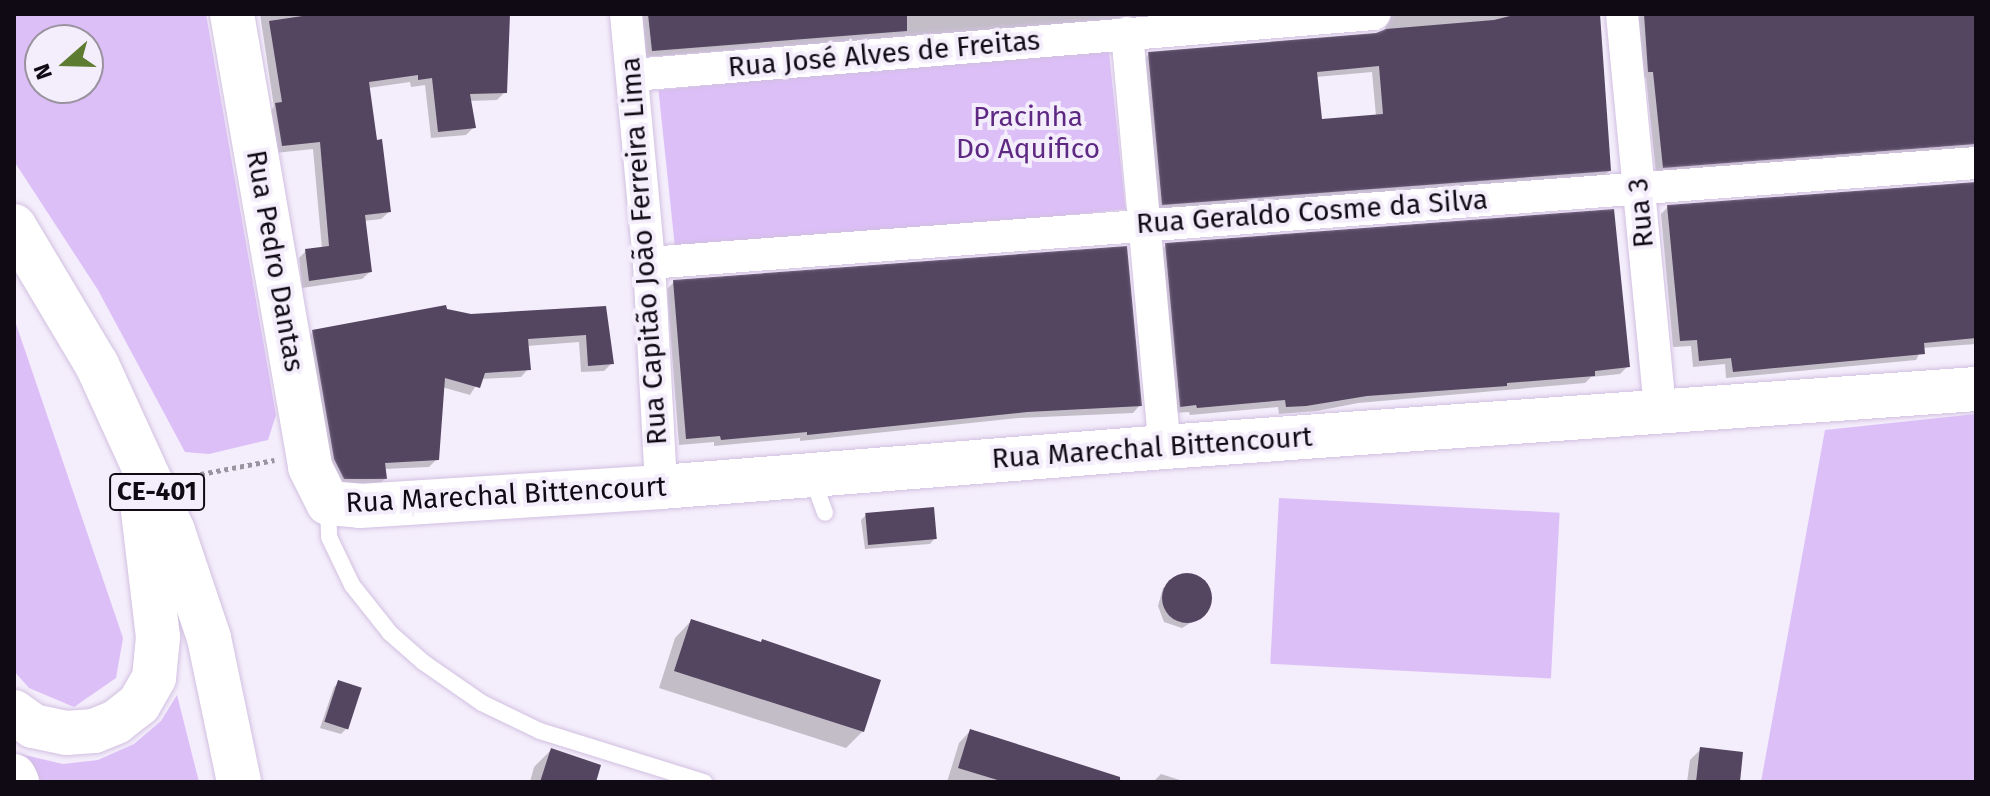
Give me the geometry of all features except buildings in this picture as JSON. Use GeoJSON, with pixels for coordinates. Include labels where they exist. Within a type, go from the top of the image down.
{"type":"FeatureCollection","features":[{"type":"Feature","properties":{"kind":"main road","name":"Rua Pedro Dantas"},"geometry":{"type":"LineString","coordinates":[[232,14],[308,454],[314,479],[328,503]]}},
{"type":"Feature","properties":{"kind":"main road","name":"CE-401"},"geometry":{"type":"LineString","coordinates":[[14,226],[97,365],[173,531],[209,638],[239,782]]}},
{"type":"Feature","properties":{"kind":"main road","name":"Rua Marechal Bittencourt"},"geometry":{"type":"LineString","coordinates":[[328,503],[360,506],[661,487],[818,494],[1165,447],[1976,389]]}},
{"type":"Feature","properties":{"kind":"main road"},"geometry":{"type":"LineString","coordinates":[[14,712],[33,726],[66,733],[94,731],[116,722],[139,704],[154,678],[158,637],[135,448]]}},
{"type":"Feature","properties":{"kind":"main road"},"geometry":{"type":"LineString","coordinates":[[14,776],[17,782]]}},
{"type":"Feature","properties":{"kind":"street","name":"Rua Capitão João Ferreira Lima"},"geometry":{"type":"LineString","coordinates":[[626,14],[649,263],[661,487]]}},
{"type":"Feature","properties":{"kind":"street","name":"Rua José Alves de Freitas"},"geometry":{"type":"LineString","coordinates":[[633,75],[1374,14]]}},
{"type":"Feature","properties":{"kind":"street","name":"Rua 3"},"geometry":{"type":"LineString","coordinates":[[1622,14],[1660,412]]}},
{"type":"Feature","properties":{"kind":"street"},"geometry":{"type":"LineString","coordinates":[[1127,33],[1142,224],[1165,447]]}},
{"type":"Feature","properties":{"kind":"street","name":"Rua Geraldo Cosme da Silva"},"geometry":{"type":"LineString","coordinates":[[649,263],[1976,163]]}},
{"type":"Feature","properties":{"kind":"lane"},"geometry":{"type":"LineString","coordinates":[[328,503],[329,537],[352,585],[390,633],[423,662],[482,703],[540,731],[704,782]]}},
{"type":"Feature","properties":{"kind":"path"},"geometry":{"type":"LineString","coordinates":[[184,477],[308,454]]}},
{"type":"Feature","properties":{"kind":"green space"},"geometry":{"type":"Polygon","coordinates":[[[14,14],[206,14],[276,415],[268,440],[209,454],[185,452],[98,290],[14,161],[14,14]]]}},
{"type":"Feature","properties":{"kind":"green space","name":"Pracinha Do Aquifico"},"geometry":{"type":"Polygon","coordinates":[[[1108,43],[1125,209],[676,256],[658,90],[1108,43]]]}},
{"type":"Feature","properties":{"kind":"green space"},"geometry":{"type":"Polygon","coordinates":[[[14,318],[123,638],[116,678],[74,707],[29,688],[14,671],[14,318]]]}},
{"type":"Feature","properties":{"kind":"green space"},"geometry":{"type":"Polygon","coordinates":[[[1976,414],[1976,782],[1761,782],[1825,430],[1976,414]]]}},
{"type":"Feature","properties":{"kind":"green space"},"geometry":{"type":"Polygon","coordinates":[[[1279,498],[1560,513],[1551,678],[1270,664],[1279,498]]]}},
{"type":"Feature","properties":{"kind":"green space"},"geometry":{"type":"Polygon","coordinates":[[[177,695],[199,782],[37,782],[20,754],[63,764],[98,760],[134,744],[161,721],[177,695]]]}}]}
